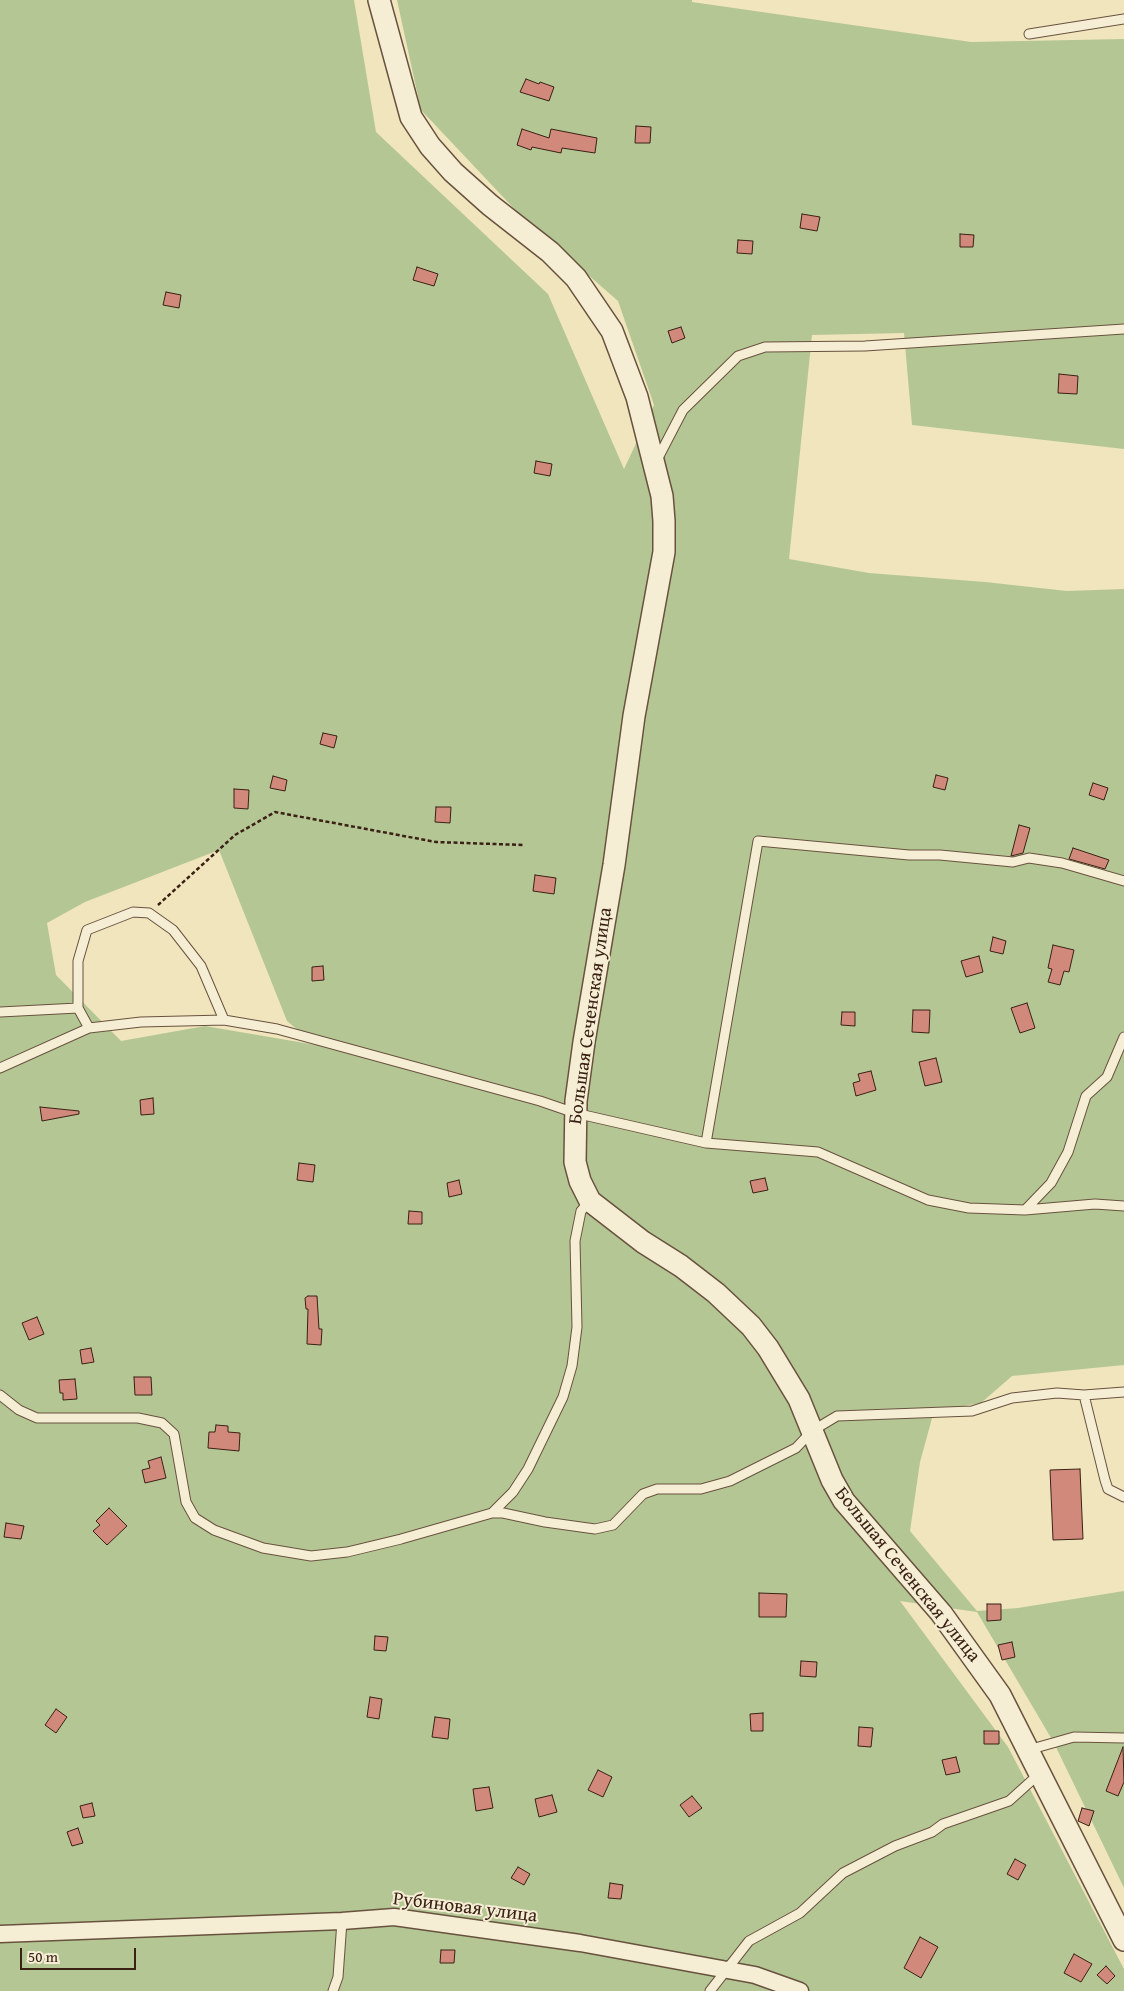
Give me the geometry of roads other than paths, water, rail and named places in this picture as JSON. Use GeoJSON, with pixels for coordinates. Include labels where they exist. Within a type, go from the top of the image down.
{"type":"FeatureCollection","features":[{"type":"Feature","properties":{"kind":"street","name":"Большая Сеченская улица"},"geometry":{"type":"LineString","coordinates":[[379,0],[411,117],[430,146],[453,172],[490,205],[550,252],[576,278],[612,331],[628,369],[655,464],[664,513],[664,552],[634,716],[614,865],[584,1042],[575,1113],[575,1162],[580,1182],[590,1201],[643,1242],[700,1280],[734,1308],[751,1326],[781,1366],[799,1398],[832,1480],[844,1501],[922,1589],[1000,1695],[1124,1940]]}},
{"type":"Feature","properties":{"kind":"street","name":"Рубиновая улица"},"geometry":{"type":"LineString","coordinates":[[0,1934],[342,1921],[394,1917],[580,1943],[755,1975],[800,1991]]}},
{"type":"Feature","properties":{"kind":"lane"},"geometry":{"type":"LineString","coordinates":[[1029,34],[1124,19]]}},
{"type":"Feature","properties":{"kind":"lane"},"geometry":{"type":"LineString","coordinates":[[655,464],[683,410],[738,356],[766,347],[865,346],[1124,329]]}},
{"type":"Feature","properties":{"kind":"lane"},"geometry":{"type":"LineString","coordinates":[[706,1143],[758,841],[909,855],[940,855],[1013,862],[1029,858],[1062,863],[1124,881]]}},
{"type":"Feature","properties":{"kind":"lane"},"geometry":{"type":"LineString","coordinates":[[89,1028],[78,1008],[78,962],[87,930],[133,912],[149,913],[173,930],[201,966],[224,1020]]}},
{"type":"Feature","properties":{"kind":"lane"},"geometry":{"type":"LineString","coordinates":[[0,1012],[78,1008]]}},
{"type":"Feature","properties":{"kind":"lane"},"geometry":{"type":"LineString","coordinates":[[0,1068],[89,1028],[141,1022],[224,1020],[277,1029],[575,1113],[706,1143],[818,1152],[928,1200],[969,1208],[1025,1210],[1095,1204],[1124,1206]]}},
{"type":"Feature","properties":{"kind":"lane"},"geometry":{"type":"LineString","coordinates":[[1025,1210],[1051,1184],[1068,1152],[1086,1096],[1107,1077],[1124,1038]]}},
{"type":"Feature","properties":{"kind":"lane"},"geometry":{"type":"LineString","coordinates":[[492,1513],[513,1492],[528,1468],[563,1397],[572,1366],[577,1328],[575,1241],[581,1211],[590,1201]]}},
{"type":"Feature","properties":{"kind":"lane"},"geometry":{"type":"LineString","coordinates":[[0,1395],[19,1410],[37,1418],[138,1418],[162,1423],[174,1434],[186,1502],[196,1518],[214,1530],[263,1548],[311,1556],[347,1552],[492,1513],[503,1513],[545,1522],[595,1529],[613,1525],[643,1494],[657,1489],[701,1489],[730,1481],[796,1448],[812,1431],[837,1416],[972,1412],[1012,1398],[1057,1393],[1084,1395],[1124,1392]]}},
{"type":"Feature","properties":{"kind":"lane"},"geometry":{"type":"LineString","coordinates":[[1084,1395],[1108,1488],[1124,1497]]}},
{"type":"Feature","properties":{"kind":"lane"},"geometry":{"type":"LineString","coordinates":[[1028,1750],[1074,1737],[1124,1738]]}},
{"type":"Feature","properties":{"kind":"lane"},"geometry":{"type":"LineString","coordinates":[[710,1991],[749,1942],[800,1913],[843,1873],[895,1846],[932,1832],[943,1824],[1009,1801],[1039,1774]]}},
{"type":"Feature","properties":{"kind":"lane"},"geometry":{"type":"LineString","coordinates":[[334,1991],[338,1977],[342,1921]]}}]}
